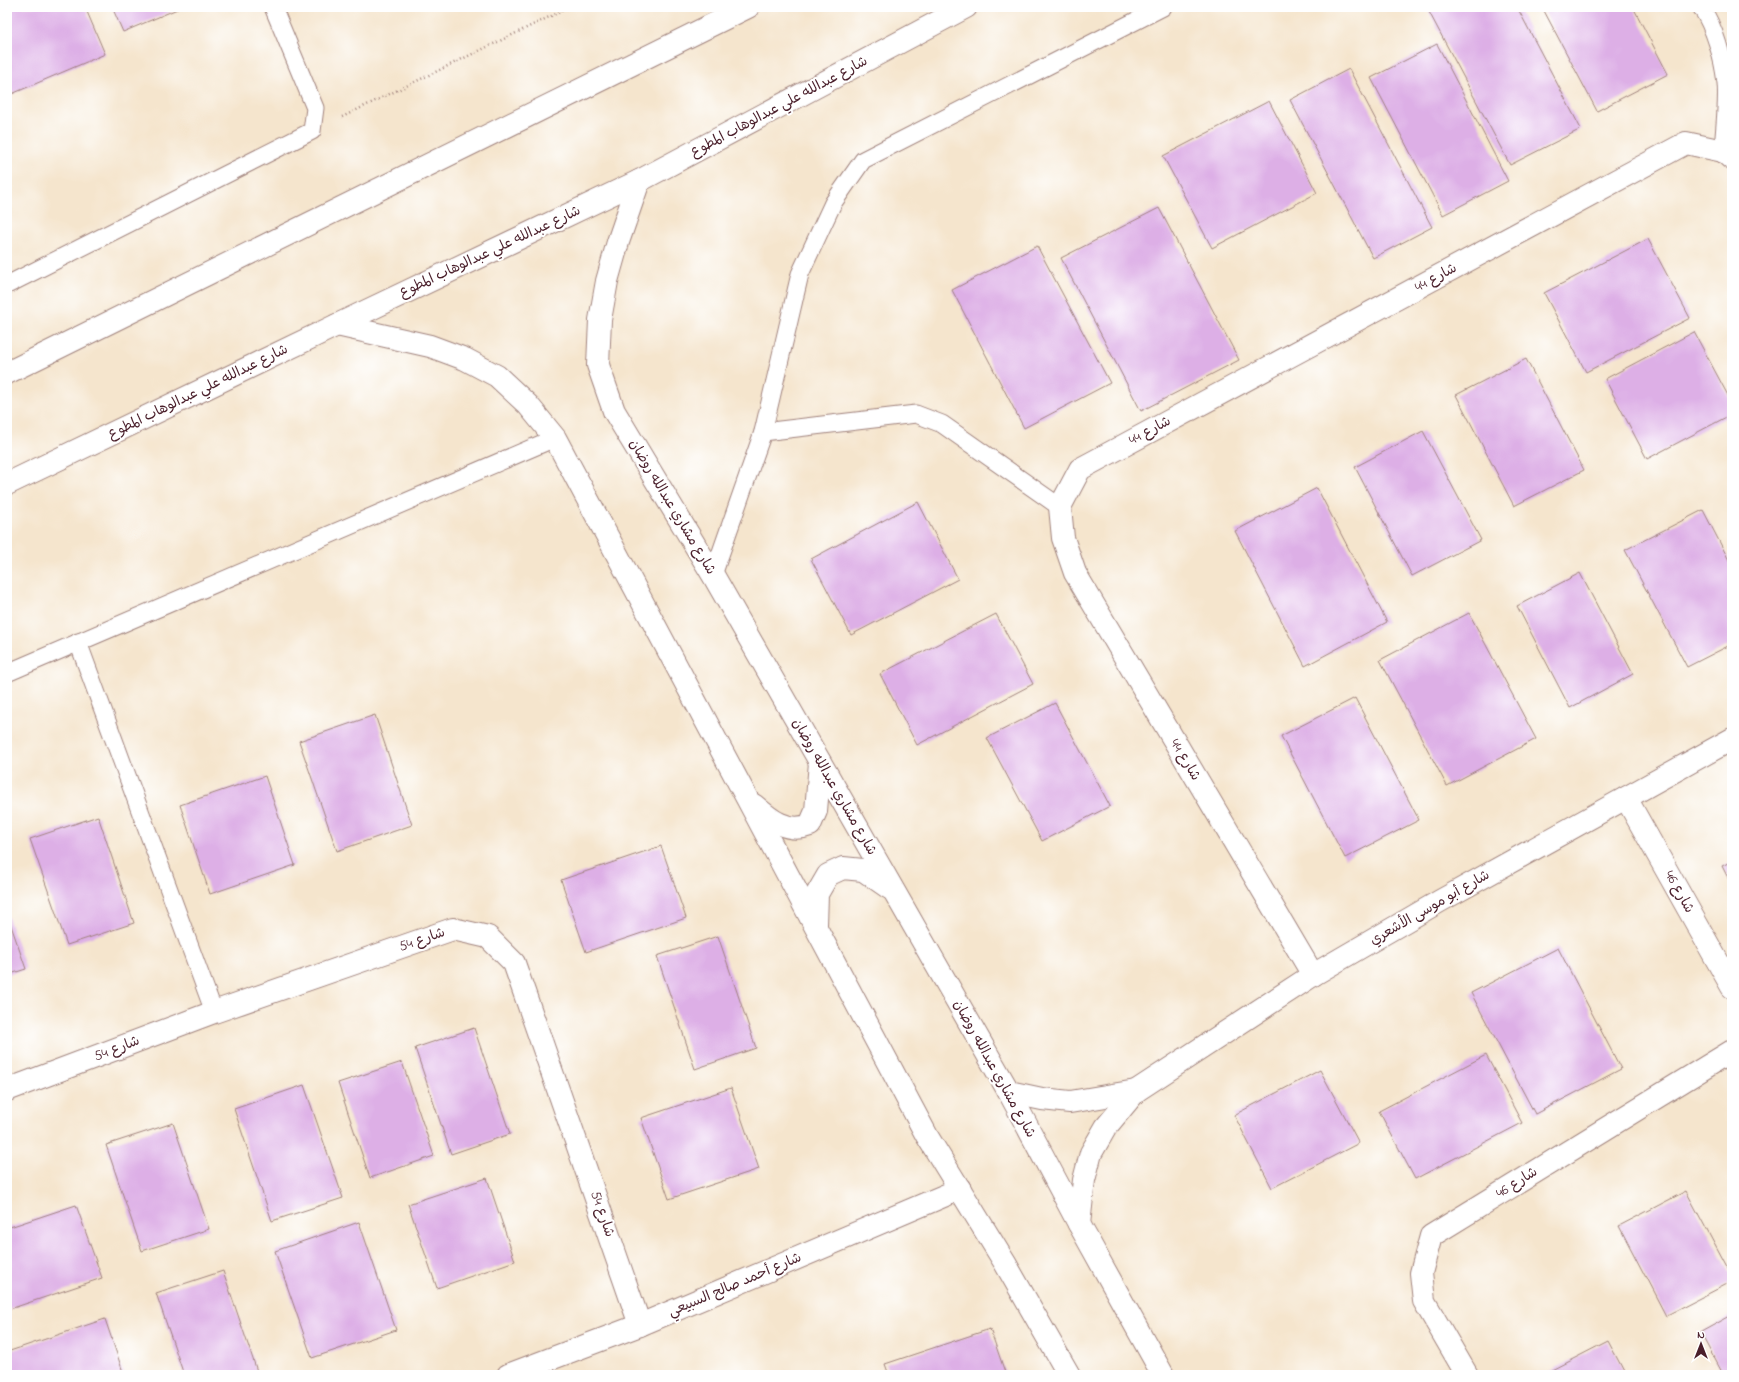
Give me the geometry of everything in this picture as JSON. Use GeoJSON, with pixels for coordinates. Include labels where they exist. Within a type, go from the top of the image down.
{"type":"FeatureCollection","features":[{"type":"Feature","properties":{"kind":"street"},"geometry":{"type":"LineString","coordinates":[[7,374],[748,7]]}},
{"type":"Feature","properties":{"kind":"street","name":"شارع عبدالله علي عبدالوهاب المطوع"},"geometry":{"type":"LineString","coordinates":[[7,484],[337,324],[639,181],[966,7]]}},
{"type":"Feature","properties":{"kind":"street","name":"شارع 44"},"geometry":{"type":"LineString","coordinates":[[1313,975],[1075,573],[1063,538],[1060,507],[1080,469],[1686,143],[1727,155]]}},
{"type":"Feature","properties":{"kind":"street","name":"شارع مشاري عبدالله روضان"},"geometry":{"type":"LineString","coordinates":[[639,181],[618,242],[607,281],[600,320],[598,366],[614,411],[713,575],[894,891],[1008,1092],[1163,1375]]}},
{"type":"Feature","properties":{"kind":"street"},"geometry":{"type":"LineString","coordinates":[[337,324],[430,346],[464,359],[497,376],[528,405],[555,438],[928,1136],[1069,1375]]}},
{"type":"Feature","properties":{"kind":"street","name":"شارع أبو موسى الأشعري"},"geometry":{"type":"LineString","coordinates":[[1079,1224],[1084,1180],[1091,1153],[1106,1127],[1136,1091],[1313,975],[1447,898],[1732,739]]}},
{"type":"Feature","properties":{"kind":"street"},"geometry":{"type":"LineString","coordinates":[[748,800],[773,821],[799,829],[810,825],[816,811],[820,762]]}},
{"type":"Feature","properties":{"kind":"street","name":"شارع 46"},"geometry":{"type":"LineString","coordinates":[[1626,798],[1732,986]]}},
{"type":"Feature","properties":{"kind":"street"},"geometry":{"type":"LineString","coordinates":[[816,927],[817,894],[828,875],[843,868],[863,870],[894,891]]}},
{"type":"Feature","properties":{"kind":"street","name":"شارع 54"},"geometry":{"type":"LineString","coordinates":[[7,1090],[214,1012],[453,929],[488,937],[514,963],[640,1325]]}},
{"type":"Feature","properties":{"kind":"street","name":"شارع 46"},"geometry":{"type":"LineString","coordinates":[[1467,1375],[1424,1300],[1421,1273],[1431,1236],[1732,1052]]}},
{"type":"Feature","properties":{"kind":"street","name":"شارع أبو موسى الأشعري"},"geometry":{"type":"LineString","coordinates":[[1008,1092],[1042,1099],[1070,1102],[1136,1091]]}},
{"type":"Feature","properties":{"kind":"street","name":"شارع أحمد صالح السبيعي"},"geometry":{"type":"LineString","coordinates":[[508,1375],[640,1325],[960,1189]]}},
{"type":"Feature","properties":{"kind":"lane"},"geometry":{"type":"LineString","coordinates":[[7,285],[312,131],[315,108],[273,7]]}},
{"type":"Feature","properties":{"kind":"lane"},"geometry":{"type":"LineString","coordinates":[[713,575],[763,432],[800,274],[833,203],[863,160],[1163,7]]}},
{"type":"Feature","properties":{"kind":"lane"},"geometry":{"type":"LineString","coordinates":[[1701,7],[1705,13],[1720,51],[1726,84],[1727,155]]}},
{"type":"Feature","properties":{"kind":"lane"},"geometry":{"type":"LineString","coordinates":[[763,432],[916,414],[942,424],[1060,507]]}},
{"type":"Feature","properties":{"kind":"lane"},"geometry":{"type":"LineString","coordinates":[[7,673],[555,438]]}},
{"type":"Feature","properties":{"kind":"lane"},"geometry":{"type":"LineString","coordinates":[[78,642],[214,1012]]}},
{"type":"Feature","properties":{"kind":"path"},"geometry":{"type":"LineString","coordinates":[[312,131],[570,7]]}},
{"type":"Feature","properties":{"kind":"building"},"geometry":{"type":"Polygon","coordinates":[[[7,7],[85,7],[105,54],[7,96],[7,7]]]}},
{"type":"Feature","properties":{"kind":"building"},"geometry":{"type":"Polygon","coordinates":[[[112,7],[182,7],[123,32],[112,7]]]}},
{"type":"Feature","properties":{"kind":"building"},"geometry":{"type":"Polygon","coordinates":[[[1434,7],[1517,7],[1581,129],[1510,165],[1428,10],[1434,7]]]}},
{"type":"Feature","properties":{"kind":"building"},"geometry":{"type":"Polygon","coordinates":[[[1542,7],[1633,7],[1668,74],[1597,111],[1542,7]]]}},
{"type":"Feature","properties":{"kind":"building"},"geometry":{"type":"Polygon","coordinates":[[[1437,44],[1508,181],[1443,215],[1371,78],[1437,44]]]}},
{"type":"Feature","properties":{"kind":"building"},"geometry":{"type":"Polygon","coordinates":[[[1349,69],[1432,227],[1373,258],[1290,100],[1349,69]]]}},
{"type":"Feature","properties":{"kind":"building"},"geometry":{"type":"Polygon","coordinates":[[[1269,101],[1317,193],[1212,248],[1163,156],[1269,101]]]}},
{"type":"Feature","properties":{"kind":"building"},"geometry":{"type":"Polygon","coordinates":[[[1159,208],[1239,360],[1141,411],[1061,258],[1159,208]]]}},
{"type":"Feature","properties":{"kind":"building"},"geometry":{"type":"Polygon","coordinates":[[[1648,239],[1690,318],[1586,372],[1544,293],[1648,239]]]}},
{"type":"Feature","properties":{"kind":"building"},"geometry":{"type":"Polygon","coordinates":[[[1037,246],[1110,383],[1024,428],[952,290],[1037,246]]]}},
{"type":"Feature","properties":{"kind":"building"},"geometry":{"type":"Polygon","coordinates":[[[1694,332],[1732,403],[1732,414],[1647,459],[1605,379],[1694,332]]]}},
{"type":"Feature","properties":{"kind":"building"},"geometry":{"type":"Polygon","coordinates":[[[1526,359],[1584,470],[1514,506],[1456,395],[1526,359]]]}},
{"type":"Feature","properties":{"kind":"building"},"geometry":{"type":"Polygon","coordinates":[[[1423,431],[1481,540],[1412,576],[1355,467],[1423,431]]]}},
{"type":"Feature","properties":{"kind":"building"},"geometry":{"type":"Polygon","coordinates":[[[1317,488],[1387,622],[1305,666],[1235,531],[1317,488]]]}},
{"type":"Feature","properties":{"kind":"building"},"geometry":{"type":"Polygon","coordinates":[[[918,502],[958,579],[851,635],[811,559],[918,502]]]}},
{"type":"Feature","properties":{"kind":"building"},"geometry":{"type":"Polygon","coordinates":[[[1703,510],[1732,566],[1732,644],[1687,667],[1625,550],[1703,510]]]}},
{"type":"Feature","properties":{"kind":"building"},"geometry":{"type":"Polygon","coordinates":[[[1580,573],[1633,674],[1570,708],[1517,606],[1580,573]]]}},
{"type":"Feature","properties":{"kind":"building"},"geometry":{"type":"Polygon","coordinates":[[[1469,613],[1536,739],[1447,786],[1380,660],[1469,613]]]}},
{"type":"Feature","properties":{"kind":"building"},"geometry":{"type":"Polygon","coordinates":[[[996,614],[1033,684],[917,745],[880,674],[996,614]]]}},
{"type":"Feature","properties":{"kind":"building"},"geometry":{"type":"Polygon","coordinates":[[[1355,698],[1419,820],[1345,858],[1281,736],[1355,698]]]}},
{"type":"Feature","properties":{"kind":"building"},"geometry":{"type":"Polygon","coordinates":[[[1055,703],[1110,806],[1042,841],[987,738],[1055,703]]]}},
{"type":"Feature","properties":{"kind":"building"},"geometry":{"type":"Polygon","coordinates":[[[375,715],[412,825],[337,851],[299,741],[375,715]]]}},
{"type":"Feature","properties":{"kind":"building"},"geometry":{"type":"Polygon","coordinates":[[[265,776],[295,865],[210,894],[180,805],[265,776]]]}},
{"type":"Feature","properties":{"kind":"building"},"geometry":{"type":"Polygon","coordinates":[[[98,816],[134,923],[67,945],[30,839],[98,816]]]}},
{"type":"Feature","properties":{"kind":"building"},"geometry":{"type":"Polygon","coordinates":[[[661,846],[686,918],[586,952],[561,880],[661,846]]]}},
{"type":"Feature","properties":{"kind":"building"},"geometry":{"type":"Polygon","coordinates":[[[1732,861],[1732,886],[1722,866],[1732,861]]]}},
{"type":"Feature","properties":{"kind":"building"},"geometry":{"type":"Polygon","coordinates":[[[7,914],[26,969],[7,975],[7,914]]]}},
{"type":"Feature","properties":{"kind":"building"},"geometry":{"type":"Polygon","coordinates":[[[718,936],[756,1048],[695,1069],[657,956],[718,936]]]}},
{"type":"Feature","properties":{"kind":"building"},"geometry":{"type":"Polygon","coordinates":[[[1558,948],[1621,1069],[1535,1114],[1471,993],[1558,948]]]}},
{"type":"Feature","properties":{"kind":"building"},"geometry":{"type":"Polygon","coordinates":[[[474,1028],[510,1134],[451,1154],[415,1048],[474,1028]]]}},
{"type":"Feature","properties":{"kind":"building"},"geometry":{"type":"Polygon","coordinates":[[[1486,1055],[1522,1123],[1415,1179],[1379,1111],[1486,1055]]]}},
{"type":"Feature","properties":{"kind":"building"},"geometry":{"type":"Polygon","coordinates":[[[402,1062],[434,1156],[370,1178],[338,1083],[402,1062]]]}},
{"type":"Feature","properties":{"kind":"building"},"geometry":{"type":"Polygon","coordinates":[[[1320,1070],[1359,1143],[1272,1188],[1234,1115],[1320,1070]]]}},
{"type":"Feature","properties":{"kind":"building"},"geometry":{"type":"Polygon","coordinates":[[[304,1085],[343,1198],[272,1221],[234,1109],[304,1085]]]}},
{"type":"Feature","properties":{"kind":"building"},"geometry":{"type":"Polygon","coordinates":[[[731,1088],[759,1169],[669,1199],[641,1118],[731,1088]]]}},
{"type":"Feature","properties":{"kind":"building"},"geometry":{"type":"Polygon","coordinates":[[[173,1123],[209,1229],[142,1251],[106,1145],[173,1123]]]}},
{"type":"Feature","properties":{"kind":"building"},"geometry":{"type":"Polygon","coordinates":[[[487,1178],[515,1261],[437,1288],[408,1204],[487,1178]]]}},
{"type":"Feature","properties":{"kind":"building"},"geometry":{"type":"Polygon","coordinates":[[[1686,1191],[1732,1277],[1732,1282],[1666,1316],[1619,1226],[1686,1191]]]}},
{"type":"Feature","properties":{"kind":"building"},"geometry":{"type":"Polygon","coordinates":[[[76,1205],[102,1278],[7,1310],[7,1228],[76,1205]]]}},
{"type":"Feature","properties":{"kind":"building"},"geometry":{"type":"Polygon","coordinates":[[[359,1222],[396,1330],[312,1358],[275,1251],[359,1222]]]}},
{"type":"Feature","properties":{"kind":"building"},"geometry":{"type":"Polygon","coordinates":[[[223,1271],[258,1374],[184,1375],[156,1293],[223,1271]]]}},
{"type":"Feature","properties":{"kind":"building"},"geometry":{"type":"Polygon","coordinates":[[[1732,1315],[1732,1375],[1724,1375],[1701,1332],[1732,1315]]]}},
{"type":"Feature","properties":{"kind":"building"},"geometry":{"type":"Polygon","coordinates":[[[105,1319],[124,1375],[7,1375],[7,1352],[105,1319]]]}},
{"type":"Feature","properties":{"kind":"building"},"geometry":{"type":"Polygon","coordinates":[[[990,1329],[1006,1375],[889,1375],[885,1364],[990,1329]]]}},
{"type":"Feature","properties":{"kind":"building"},"geometry":{"type":"Polygon","coordinates":[[[1608,1341],[1626,1375],[1542,1375],[1608,1341]]]}}]}
